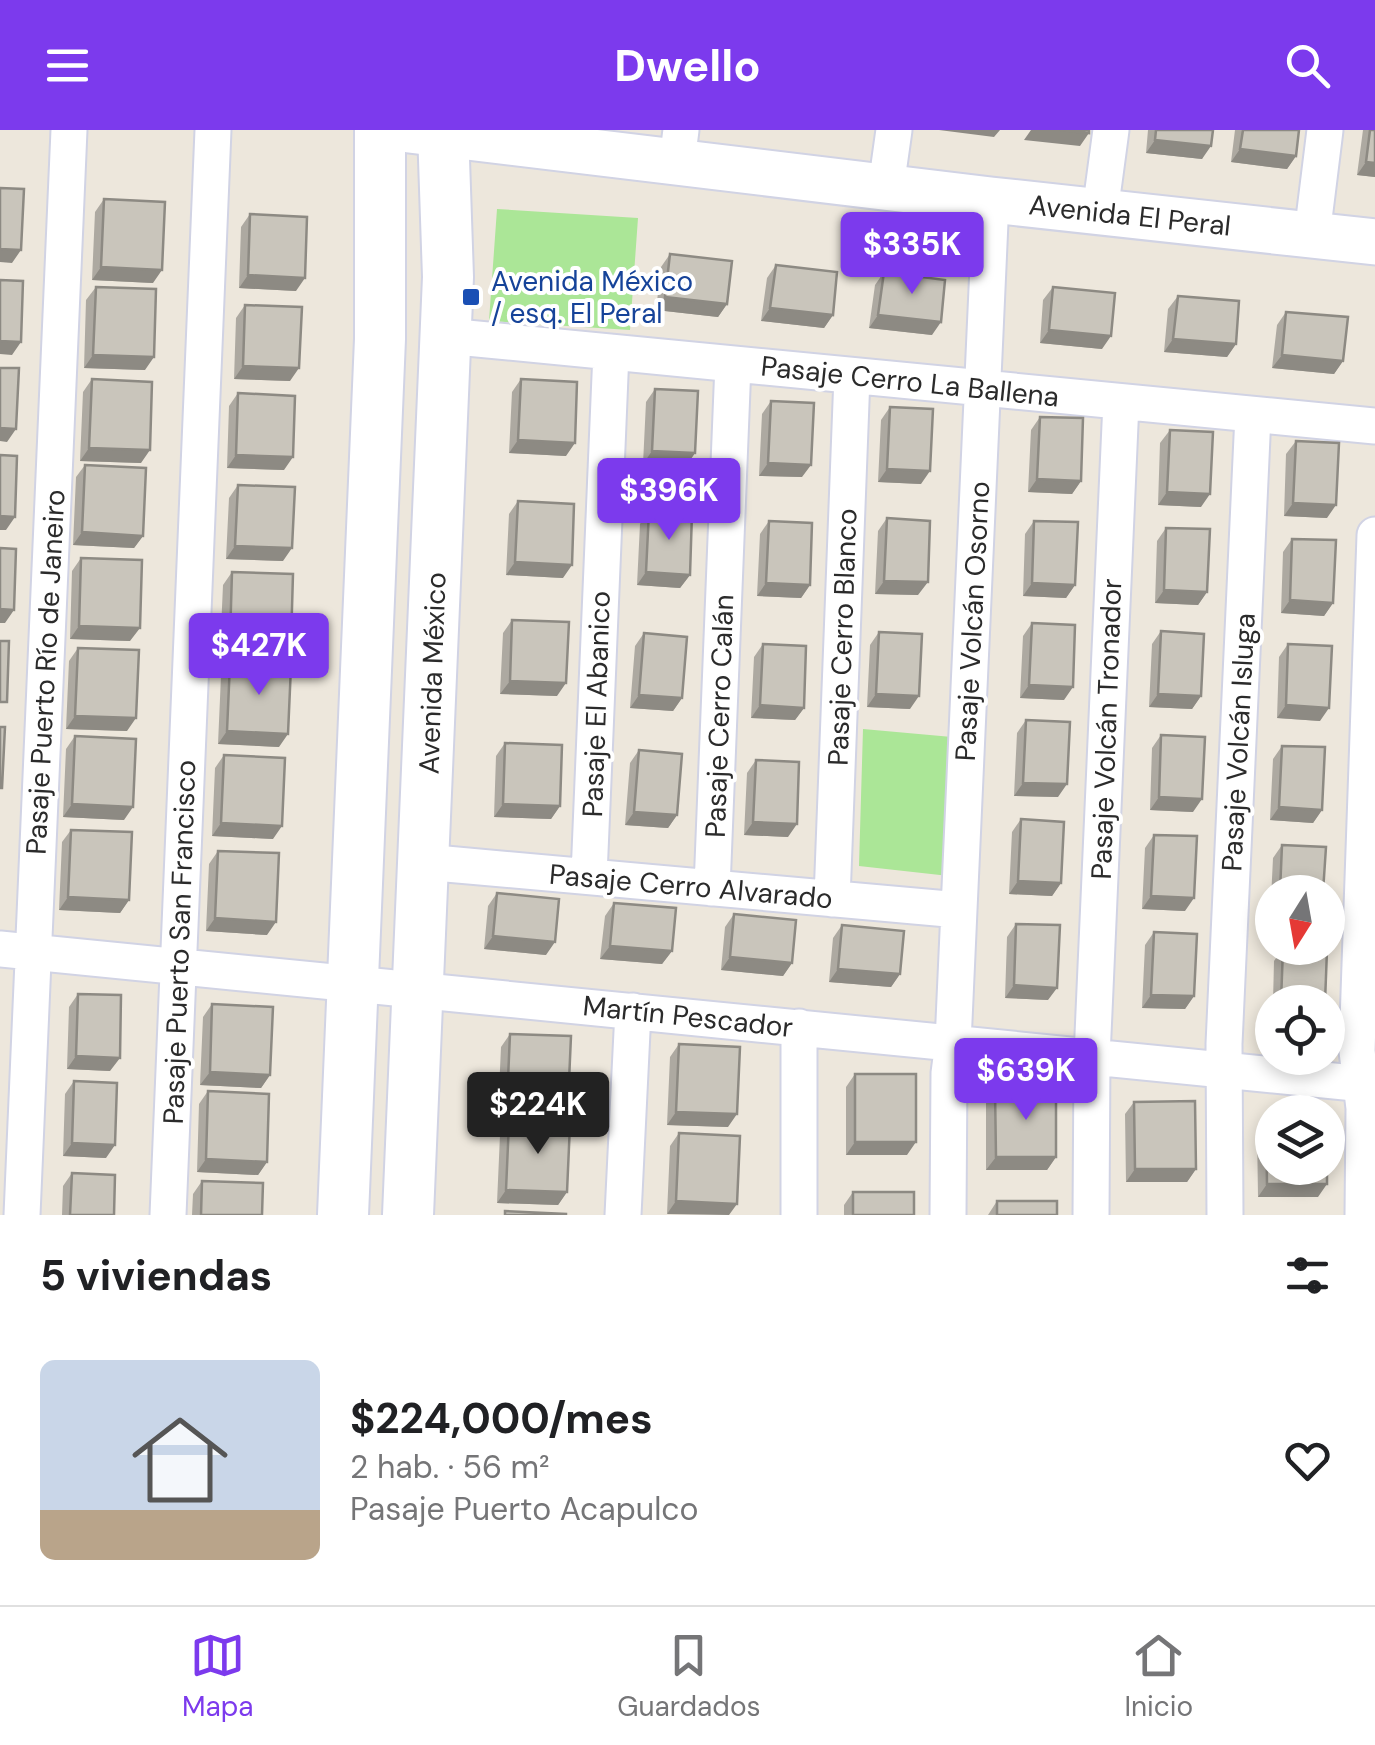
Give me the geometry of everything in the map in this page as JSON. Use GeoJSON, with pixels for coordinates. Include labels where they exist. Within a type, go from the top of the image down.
{"type":"FeatureCollection","features":[{"type":"Feature","properties":{"kind":"main road"},"geometry":{"type":"LineString","coordinates":[[343,1215],[380,339],[380,130]]}},
{"type":"Feature","properties":{"kind":"main road","name":"Avenida México"},"geometry":{"type":"LineString","coordinates":[[408,1215],[446,336],[448,219],[432,131]]}},
{"type":"Feature","properties":{"kind":"street","name":"Pasaje Puerto Río de Janeiro"},"geometry":{"type":"LineString","coordinates":[[22,1215],[16,951],[69,130]]}},
{"type":"Feature","properties":{"kind":"street","name":"Pasaje Puerto San Francisco"},"geometry":{"type":"LineString","coordinates":[[168,1215],[213,130]]}},
{"type":"Feature","properties":{"kind":"street"},"geometry":{"type":"LineString","coordinates":[[886,187],[894,130]]}},
{"type":"Feature","properties":{"kind":"street"},"geometry":{"type":"LineString","coordinates":[[1100,212],[1111,130]]}},
{"type":"Feature","properties":{"kind":"street"},"geometry":{"type":"LineString","coordinates":[[1312,235],[1325,130]]}},
{"type":"Feature","properties":{"kind":"street","name":"Avenida El Peral"},"geometry":{"type":"LineString","coordinates":[[432,131],[679,145],[886,187],[1375,242]]}},
{"type":"Feature","properties":{"kind":"street","name":"Pasaje Volcán Osorno"},"geometry":{"type":"LineString","coordinates":[[948,1215],[948,1072],[953,1043],[990,200]]}},
{"type":"Feature","properties":{"kind":"street","name":"Pasaje Cerro La Ballena"},"geometry":{"type":"LineString","coordinates":[[446,336],[1375,426]]}},
{"type":"Feature","properties":{"kind":"street","name":"Pasaje El Abanico"},"geometry":{"type":"LineString","coordinates":[[589,876],[611,352]]}},
{"type":"Feature","properties":{"kind":"street","name":"Pasaje Cerro Calán"},"geometry":{"type":"LineString","coordinates":[[712,888],[733,364]]}},
{"type":"Feature","properties":{"kind":"street","name":"Pasaje Cerro Blanco"},"geometry":{"type":"LineString","coordinates":[[832,899],[852,376]]}},
{"type":"Feature","properties":{"kind":"street","name":"Pasaje Volcán Tronador"},"geometry":{"type":"LineString","coordinates":[[1091,1215],[1092,1057],[1120,402]]}},
{"type":"Feature","properties":{"kind":"street","name":"Pasaje Volcán Isluga"},"geometry":{"type":"LineString","coordinates":[[1225,1215],[1224,1070],[1253,414]]}},
{"type":"Feature","properties":{"kind":"street"},"geometry":{"type":"LineString","coordinates":[[1363,1215],[1364,1108],[1368,1084],[1357,1050],[1375,535]]}},
{"type":"Feature","properties":{"kind":"street","name":"Pasaje Cerro Alvarado"},"geometry":{"type":"LineString","coordinates":[[424,862],[959,910]]}},
{"type":"Feature","properties":{"kind":"street","name":"Martín Pescador"},"geometry":{"type":"LineString","coordinates":[[16,951],[1368,1084]]}},
{"type":"Feature","properties":{"kind":"street"},"geometry":{"type":"LineString","coordinates":[[623,1215],[632,1010]]}},
{"type":"Feature","properties":{"kind":"street"},"geometry":{"type":"LineString","coordinates":[[799,1028],[799,1215]]}},
{"type":"Feature","properties":{"kind":"green space"},"geometry":{"type":"Polygon","coordinates":[[[497,209],[638,218],[630,330],[489,321],[497,209]]]}},
{"type":"Feature","properties":{"kind":"green space"},"geometry":{"type":"Polygon","coordinates":[[[863,729],[952,737],[949,876],[859,866],[863,729]]]}},
{"type":"Feature","properties":{"kind":"building"},"geometry":{"type":"Polygon","coordinates":[[[1156,130],[1213,130],[1211,146],[1155,140],[1156,130]]]}},
{"type":"Feature","properties":{"kind":"building"},"geometry":{"type":"Polygon","coordinates":[[[1243,130],[1299,130],[1296,156],[1240,149],[1243,130]]]}},
{"type":"Feature","properties":{"kind":"building"},"geometry":{"type":"Polygon","coordinates":[[[1370,130],[1375,130],[1375,163],[1366,162],[1370,130]]]}},
{"type":"Feature","properties":{"kind":"building"},"geometry":{"type":"Polygon","coordinates":[[[0,188],[24,189],[21,250],[0,249],[0,188]]]}},
{"type":"Feature","properties":{"kind":"building"},"geometry":{"type":"Polygon","coordinates":[[[104,199],[165,202],[162,270],[101,267],[104,199]]]}},
{"type":"Feature","properties":{"kind":"building"},"geometry":{"type":"Polygon","coordinates":[[[250,214],[307,217],[305,278],[248,275],[250,214]]]}},
{"type":"Feature","properties":{"kind":"building"},"geometry":{"type":"Polygon","coordinates":[[[670,254],[732,261],[727,304],[665,297],[670,254]]]}},
{"type":"Feature","properties":{"kind":"building"},"geometry":{"type":"Polygon","coordinates":[[[776,265],[837,272],[833,315],[770,308],[776,265]]]}},
{"type":"Feature","properties":{"kind":"building"},"geometry":{"type":"Polygon","coordinates":[[[884,272],[945,280],[941,322],[878,315],[884,272]]]}},
{"type":"Feature","properties":{"kind":"building"},"geometry":{"type":"Polygon","coordinates":[[[0,280],[23,281],[21,342],[0,341],[0,280]]]}},
{"type":"Feature","properties":{"kind":"building"},"geometry":{"type":"Polygon","coordinates":[[[96,287],[156,289],[154,357],[93,355],[96,287]]]}},
{"type":"Feature","properties":{"kind":"building"},"geometry":{"type":"Polygon","coordinates":[[[1053,287],[1115,293],[1111,336],[1049,330],[1053,287]]]}},
{"type":"Feature","properties":{"kind":"building"},"geometry":{"type":"Polygon","coordinates":[[[1178,296],[1239,301],[1236,344],[1173,339],[1178,296]]]}},
{"type":"Feature","properties":{"kind":"building"},"geometry":{"type":"Polygon","coordinates":[[[245,305],[302,307],[299,368],[243,366],[245,305]]]}},
{"type":"Feature","properties":{"kind":"building"},"geometry":{"type":"Polygon","coordinates":[[[1286,312],[1348,317],[1343,361],[1282,355],[1286,312]]]}},
{"type":"Feature","properties":{"kind":"building"},"geometry":{"type":"Polygon","coordinates":[[[0,368],[19,368],[16,429],[0,428],[0,368]]]}},
{"type":"Feature","properties":{"kind":"building"},"geometry":{"type":"Polygon","coordinates":[[[92,379],[152,382],[150,450],[89,448],[92,379]]]}},
{"type":"Feature","properties":{"kind":"building"},"geometry":{"type":"Polygon","coordinates":[[[521,379],[577,382],[575,443],[518,440],[521,379]]]}},
{"type":"Feature","properties":{"kind":"building"},"geometry":{"type":"Polygon","coordinates":[[[655,389],[698,391],[695,453],[652,451],[655,389]]]}},
{"type":"Feature","properties":{"kind":"building"},"geometry":{"type":"Polygon","coordinates":[[[238,393],[295,396],[293,457],[236,455],[238,393]]]}},
{"type":"Feature","properties":{"kind":"building"},"geometry":{"type":"Polygon","coordinates":[[[771,401],[814,403],[811,465],[768,463],[771,401]]]}},
{"type":"Feature","properties":{"kind":"building"},"geometry":{"type":"Polygon","coordinates":[[[890,407],[933,409],[930,471],[887,469],[890,407]]]}},
{"type":"Feature","properties":{"kind":"building"},"geometry":{"type":"Polygon","coordinates":[[[1040,417],[1083,418],[1081,481],[1037,479],[1040,417]]]}},
{"type":"Feature","properties":{"kind":"building"},"geometry":{"type":"Polygon","coordinates":[[[1170,430],[1213,432],[1210,494],[1167,492],[1170,430]]]}},
{"type":"Feature","properties":{"kind":"building"},"geometry":{"type":"Polygon","coordinates":[[[1296,441],[1339,443],[1336,505],[1293,503],[1296,441]]]}},
{"type":"Feature","properties":{"kind":"building"},"geometry":{"type":"Polygon","coordinates":[[[0,455],[17,456],[15,517],[0,516],[0,455]]]}},
{"type":"Feature","properties":{"kind":"building"},"geometry":{"type":"Polygon","coordinates":[[[85,465],[146,468],[143,536],[82,532],[85,465]]]}},
{"type":"Feature","properties":{"kind":"building"},"geometry":{"type":"Polygon","coordinates":[[[238,485],[295,487],[292,548],[235,546],[238,485]]]}},
{"type":"Feature","properties":{"kind":"building"},"geometry":{"type":"Polygon","coordinates":[[[518,501],[574,504],[572,565],[515,562],[518,501]]]}},
{"type":"Feature","properties":{"kind":"building"},"geometry":{"type":"Polygon","coordinates":[[[649,511],[692,513],[690,575],[646,572],[649,511]]]}},
{"type":"Feature","properties":{"kind":"building"},"geometry":{"type":"Polygon","coordinates":[[[887,518],[930,521],[928,582],[884,581],[887,518]]]}},
{"type":"Feature","properties":{"kind":"building"},"geometry":{"type":"Polygon","coordinates":[[[769,521],[812,523],[810,585],[766,583],[769,521]]]}},
{"type":"Feature","properties":{"kind":"building"},"geometry":{"type":"Polygon","coordinates":[[[1034,521],[1078,522],[1075,585],[1032,583],[1034,521]]]}},
{"type":"Feature","properties":{"kind":"building"},"geometry":{"type":"Polygon","coordinates":[[[1166,528],[1210,529],[1207,592],[1164,590],[1166,528]]]}},
{"type":"Feature","properties":{"kind":"building"},"geometry":{"type":"Polygon","coordinates":[[[1292,539],[1336,540],[1333,603],[1290,600],[1292,539]]]}},
{"type":"Feature","properties":{"kind":"building"},"geometry":{"type":"Polygon","coordinates":[[[0,548],[16,549],[14,610],[0,609],[0,548]]]}},
{"type":"Feature","properties":{"kind":"building"},"geometry":{"type":"Polygon","coordinates":[[[81,558],[142,560],[140,628],[79,626],[81,558]]]}},
{"type":"Feature","properties":{"kind":"building"},"geometry":{"type":"Polygon","coordinates":[[[232,572],[293,574],[291,642],[230,639],[232,572]]]}},
{"type":"Feature","properties":{"kind":"building"},"geometry":{"type":"Polygon","coordinates":[[[512,620],[569,622],[566,683],[510,681],[512,620]]]}},
{"type":"Feature","properties":{"kind":"building"},"geometry":{"type":"Polygon","coordinates":[[[1032,623],[1075,625],[1073,687],[1029,685],[1032,623]]]}},
{"type":"Feature","properties":{"kind":"building"},"geometry":{"type":"Polygon","coordinates":[[[1161,631],[1204,634],[1201,696],[1158,694],[1161,631]]]}},
{"type":"Feature","properties":{"kind":"building"},"geometry":{"type":"Polygon","coordinates":[[[879,632],[922,634],[919,696],[876,694],[879,632]]]}},
{"type":"Feature","properties":{"kind":"building"},"geometry":{"type":"Polygon","coordinates":[[[644,633],[687,637],[682,698],[639,695],[644,633]]]}},
{"type":"Feature","properties":{"kind":"building"},"geometry":{"type":"Polygon","coordinates":[[[0,641],[9,641],[7,702],[0,702],[0,641]]]}},
{"type":"Feature","properties":{"kind":"building"},"geometry":{"type":"Polygon","coordinates":[[[763,644],[806,646],[804,708],[760,705],[763,644]]]}},
{"type":"Feature","properties":{"kind":"building"},"geometry":{"type":"Polygon","coordinates":[[[1288,644],[1332,646],[1329,708],[1286,705],[1288,644]]]}},
{"type":"Feature","properties":{"kind":"building"},"geometry":{"type":"Polygon","coordinates":[[[78,648],[139,650],[136,718],[75,716],[78,648]]]}},
{"type":"Feature","properties":{"kind":"building"},"geometry":{"type":"Polygon","coordinates":[[[230,663],[291,666],[288,734],[227,731],[230,663]]]}},
{"type":"Feature","properties":{"kind":"building"},"geometry":{"type":"Polygon","coordinates":[[[1026,720],[1070,722],[1067,784],[1023,783],[1026,720]]]}},
{"type":"Feature","properties":{"kind":"building"},"geometry":{"type":"Polygon","coordinates":[[[0,727],[5,727],[2,788],[0,788],[0,727]]]}},
{"type":"Feature","properties":{"kind":"building"},"geometry":{"type":"Polygon","coordinates":[[[1161,735],[1205,737],[1202,799],[1159,797],[1161,735]]]}},
{"type":"Feature","properties":{"kind":"building"},"geometry":{"type":"Polygon","coordinates":[[[75,736],[136,739],[133,807],[72,804],[75,736]]]}},
{"type":"Feature","properties":{"kind":"building"},"geometry":{"type":"Polygon","coordinates":[[[505,743],[562,745],[560,806],[503,804],[505,743]]]}},
{"type":"Feature","properties":{"kind":"building"},"geometry":{"type":"Polygon","coordinates":[[[1282,746],[1325,747],[1322,810],[1279,807],[1282,746]]]}},
{"type":"Feature","properties":{"kind":"building"},"geometry":{"type":"Polygon","coordinates":[[[639,750],[682,754],[677,815],[634,812],[639,750]]]}},
{"type":"Feature","properties":{"kind":"building"},"geometry":{"type":"Polygon","coordinates":[[[224,755],[285,758],[282,826],[221,823],[224,755]]]}},
{"type":"Feature","properties":{"kind":"building"},"geometry":{"type":"Polygon","coordinates":[[[756,760],[799,762],[797,824],[753,822],[756,760]]]}},
{"type":"Feature","properties":{"kind":"building"},"geometry":{"type":"Polygon","coordinates":[[[1021,819],[1064,822],[1061,883],[1018,881],[1021,819]]]}},
{"type":"Feature","properties":{"kind":"building"},"geometry":{"type":"Polygon","coordinates":[[[71,830],[132,832],[129,900],[68,897],[71,830]]]}},
{"type":"Feature","properties":{"kind":"building"},"geometry":{"type":"Polygon","coordinates":[[[1154,835],[1197,836],[1194,898],[1151,896],[1154,835]]]}},
{"type":"Feature","properties":{"kind":"building"},"geometry":{"type":"Polygon","coordinates":[[[1282,845],[1326,847],[1324,875],[1281,875],[1282,845]]]}},
{"type":"Feature","properties":{"kind":"building"},"geometry":{"type":"Polygon","coordinates":[[[218,851],[279,853],[276,922],[215,918],[218,851]]]}},
{"type":"Feature","properties":{"kind":"building"},"geometry":{"type":"Polygon","coordinates":[[[497,893],[559,899],[555,942],[493,936],[497,893]]]}},
{"type":"Feature","properties":{"kind":"building"},"geometry":{"type":"Polygon","coordinates":[[[614,903],[676,908],[672,951],[610,946],[614,903]]]}},
{"type":"Feature","properties":{"kind":"building"},"geometry":{"type":"Polygon","coordinates":[[[734,914],[796,920],[792,963],[730,957],[734,914]]]}},
{"type":"Feature","properties":{"kind":"building"},"geometry":{"type":"Polygon","coordinates":[[[1016,924],[1060,925],[1057,988],[1014,985],[1016,924]]]}},
{"type":"Feature","properties":{"kind":"building"},"geometry":{"type":"Polygon","coordinates":[[[842,925],[904,931],[900,974],[838,969],[842,925]]]}},
{"type":"Feature","properties":{"kind":"building"},"geometry":{"type":"Polygon","coordinates":[[[1154,932],[1197,934],[1194,996],[1151,995],[1154,932]]]}},
{"type":"Feature","properties":{"kind":"building"},"geometry":{"type":"Polygon","coordinates":[[[1282,965],[1326,965],[1326,985],[1282,985],[1282,965]]]}},
{"type":"Feature","properties":{"kind":"building"},"geometry":{"type":"Polygon","coordinates":[[[78,994],[121,995],[120,1058],[76,1056],[78,994]]]}},
{"type":"Feature","properties":{"kind":"building"},"geometry":{"type":"Polygon","coordinates":[[[212,1004],[273,1007],[270,1075],[210,1072],[212,1004]]]}},
{"type":"Feature","properties":{"kind":"building"},"geometry":{"type":"Polygon","coordinates":[[[510,1034],[571,1036],[568,1104],[507,1102],[510,1034]]]}},
{"type":"Feature","properties":{"kind":"building"},"geometry":{"type":"Polygon","coordinates":[[[679,1044],[740,1047],[737,1114],[676,1112],[679,1044]]]}},
{"type":"Feature","properties":{"kind":"building"},"geometry":{"type":"Polygon","coordinates":[[[855,1074],[916,1074],[916,1142],[855,1142],[855,1074]]]}},
{"type":"Feature","properties":{"kind":"building"},"geometry":{"type":"Polygon","coordinates":[[[74,1081],[117,1083],[115,1145],[72,1143],[74,1081]]]}},
{"type":"Feature","properties":{"kind":"building"},"geometry":{"type":"Polygon","coordinates":[[[995,1089],[1056,1089],[1056,1157],[996,1157],[995,1089]]]}},
{"type":"Feature","properties":{"kind":"building"},"geometry":{"type":"Polygon","coordinates":[[[208,1091],[269,1094],[267,1162],[206,1159],[208,1091]]]}},
{"type":"Feature","properties":{"kind":"building"},"geometry":{"type":"Polygon","coordinates":[[[1195,1101],[1196,1169],[1135,1169],[1134,1102],[1195,1101]]]}},
{"type":"Feature","properties":{"kind":"building"},"geometry":{"type":"Polygon","coordinates":[[[509,1122],[570,1124],[567,1192],[506,1190],[509,1122]]]}},
{"type":"Feature","properties":{"kind":"building"},"geometry":{"type":"Polygon","coordinates":[[[679,1133],[740,1136],[737,1204],[676,1201],[679,1133]]]}},
{"type":"Feature","properties":{"kind":"building"},"geometry":{"type":"Polygon","coordinates":[[[72,1173],[115,1175],[114,1215],[70,1215],[72,1173]]]}},
{"type":"Feature","properties":{"kind":"building"},"geometry":{"type":"Polygon","coordinates":[[[202,1181],[263,1183],[262,1215],[201,1215],[202,1181]]]}},
{"type":"Feature","properties":{"kind":"building"},"geometry":{"type":"Polygon","coordinates":[[[853,1192],[914,1192],[914,1215],[853,1215],[853,1192]]]}},
{"type":"Feature","properties":{"kind":"building"},"geometry":{"type":"Polygon","coordinates":[[[997,1201],[1057,1201],[1057,1215],[997,1215],[997,1201]]]}},
{"type":"Feature","properties":{"kind":"building"},"geometry":{"type":"Polygon","coordinates":[[[505,1211],[566,1214],[566,1215],[505,1215],[505,1211]]]}},
{"type":"Feature","properties":{"kind":"place","name":"Avenida México / esq. El Peral"},"geometry":{"type":"Point","coordinates":[471,297]}}]}
